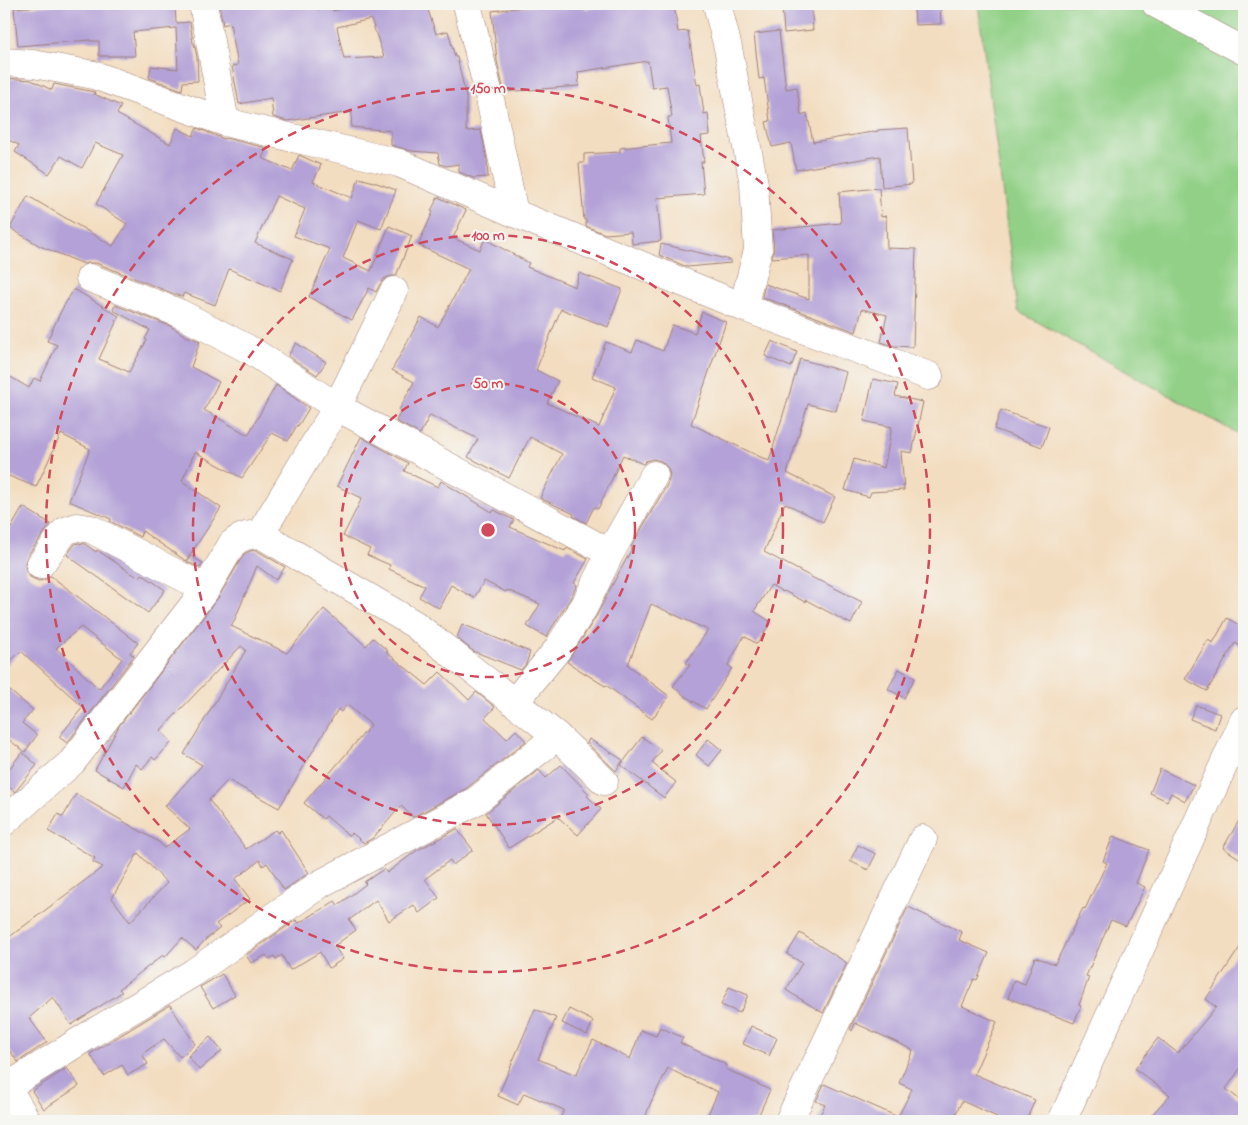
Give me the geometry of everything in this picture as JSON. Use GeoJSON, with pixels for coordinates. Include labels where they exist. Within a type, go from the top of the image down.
{"type":"FeatureCollection","features":[{"type":"Feature","properties":{"kind":"street"},"geometry":{"type":"LineString","coordinates":[[203,4],[225,122]]}},
{"type":"Feature","properties":{"kind":"street"},"geometry":{"type":"LineString","coordinates":[[467,4],[490,99],[514,213]]}},
{"type":"Feature","properties":{"kind":"street"},"geometry":{"type":"LineString","coordinates":[[718,4],[754,184],[758,250],[743,307]]}},
{"type":"Feature","properties":{"kind":"street"},"geometry":{"type":"LineString","coordinates":[[1156,4],[1244,51]]}},
{"type":"Feature","properties":{"kind":"street"},"geometry":{"type":"LineString","coordinates":[[4,62],[33,64],[94,75],[225,122],[398,163],[743,307],[929,376]]}},
{"type":"Feature","properties":{"kind":"street"},"geometry":{"type":"LineString","coordinates":[[90,278],[179,313],[252,351],[337,407],[610,553]]}},
{"type":"Feature","properties":{"kind":"street"},"geometry":{"type":"LineString","coordinates":[[260,534],[337,407],[394,292]]}},
{"type":"Feature","properties":{"kind":"street"},"geometry":{"type":"LineString","coordinates":[[514,703],[558,650],[584,607],[610,553],[654,475]]}},
{"type":"Feature","properties":{"kind":"street"},"geometry":{"type":"LineString","coordinates":[[40,565],[65,531],[77,527],[91,530],[206,589]]}},
{"type":"Feature","properties":{"kind":"street"},"geometry":{"type":"LineString","coordinates":[[4,822],[72,762],[206,589],[232,544],[248,535],[260,534],[414,624],[557,736],[604,781]]}},
{"type":"Feature","properties":{"kind":"street"},"geometry":{"type":"LineString","coordinates":[[1062,1121],[1244,720]]}},
{"type":"Feature","properties":{"kind":"street"},"geometry":{"type":"LineString","coordinates":[[27,1121],[5,1085],[193,973],[320,884],[476,800],[557,736]]}},
{"type":"Feature","properties":{"kind":"street"},"geometry":{"type":"LineString","coordinates":[[789,1121],[923,839]]}},
{"type":"Feature","properties":{"kind":"green space"},"geometry":{"type":"Polygon","coordinates":[[[978,4],[1244,4],[1244,436],[1018,311],[978,4]]]}},
{"type":"Feature","properties":{"kind":"building"},"geometry":{"type":"Polygon","coordinates":[[[71,4],[175,5],[176,23],[190,22],[197,57],[198,81],[183,82],[182,90],[149,78],[151,66],[178,69],[176,28],[133,32],[135,56],[99,56],[99,41],[90,40],[18,46],[14,8],[71,4]]]}},
{"type":"Feature","properties":{"kind":"building"},"geometry":{"type":"Polygon","coordinates":[[[219,4],[316,4],[318,10],[332,6],[333,11],[362,4],[426,4],[436,34],[448,31],[455,57],[457,57],[466,97],[466,131],[481,130],[487,160],[488,177],[473,178],[459,172],[459,164],[446,166],[440,164],[438,153],[411,151],[391,145],[391,131],[351,127],[352,112],[287,121],[273,117],[271,98],[239,104],[232,66],[238,65],[230,23],[223,25],[219,4]],[[371,19],[337,27],[344,59],[384,57],[371,19]]]}},
{"type":"Feature","properties":{"kind":"building"},"geometry":{"type":"Polygon","coordinates":[[[547,4],[584,4],[585,9],[621,4],[674,4],[678,32],[688,31],[697,85],[700,84],[704,114],[708,113],[710,135],[701,136],[704,162],[701,162],[704,194],[657,198],[661,241],[632,244],[631,232],[605,234],[586,226],[579,163],[584,163],[584,154],[620,152],[620,148],[671,143],[668,117],[672,117],[667,86],[652,88],[648,61],[578,72],[579,86],[504,92],[497,61],[492,11],[547,4]]]}},
{"type":"Feature","properties":{"kind":"building"},"geometry":{"type":"Polygon","coordinates":[[[811,4],[813,30],[784,33],[782,5],[811,4]]]}},
{"type":"Feature","properties":{"kind":"building"},"geometry":{"type":"Polygon","coordinates":[[[914,4],[940,4],[941,24],[915,25],[914,4]]]}},
{"type":"Feature","properties":{"kind":"building"},"geometry":{"type":"Polygon","coordinates":[[[779,31],[786,89],[797,87],[801,115],[807,113],[813,142],[878,130],[908,128],[912,184],[882,187],[880,156],[796,170],[791,143],[772,147],[766,122],[770,121],[764,78],[759,79],[754,34],[779,31]]]}},
{"type":"Feature","properties":{"kind":"building"},"geometry":{"type":"Polygon","coordinates":[[[4,78],[31,80],[52,90],[54,84],[95,92],[94,94],[121,106],[117,114],[170,144],[177,128],[193,136],[197,128],[224,139],[267,148],[262,158],[292,171],[299,155],[321,165],[313,182],[352,198],[359,178],[396,190],[381,229],[358,220],[343,258],[371,271],[389,226],[412,236],[396,276],[385,278],[376,292],[369,288],[352,320],[309,297],[330,249],[294,236],[305,209],[276,196],[255,243],[293,259],[280,291],[229,269],[215,305],[184,293],[182,297],[96,263],[84,264],[40,246],[10,228],[28,196],[113,246],[127,224],[96,204],[123,155],[95,143],[82,168],[61,156],[49,174],[15,152],[19,145],[4,138],[4,78]]]}},
{"type":"Feature","properties":{"kind":"building"},"geometry":{"type":"Polygon","coordinates":[[[879,188],[881,217],[886,216],[887,248],[916,249],[913,347],[894,346],[881,342],[887,315],[862,309],[856,332],[762,297],[765,284],[809,299],[809,255],[772,258],[774,249],[772,230],[841,223],[839,192],[879,188]]]}},
{"type":"Feature","properties":{"kind":"building"},"geometry":{"type":"Polygon","coordinates":[[[438,197],[466,210],[453,238],[480,250],[485,239],[529,263],[527,267],[575,287],[579,273],[622,289],[608,327],[561,309],[536,370],[558,381],[547,403],[599,427],[616,387],[592,377],[606,342],[632,352],[637,340],[663,351],[672,325],[695,333],[702,312],[726,322],[691,424],[769,461],[800,359],[846,372],[836,411],[808,404],[787,473],[835,497],[823,522],[785,503],[764,552],[862,602],[851,624],[806,600],[805,602],[771,585],[754,611],[771,622],[757,644],[744,636],[728,665],[732,668],[706,709],[686,697],[673,686],[690,665],[686,663],[708,630],[651,604],[628,665],[669,696],[652,719],[606,685],[567,662],[597,615],[633,547],[631,547],[668,483],[670,475],[668,468],[661,461],[653,459],[643,464],[623,455],[598,509],[594,507],[586,523],[573,516],[574,514],[540,498],[562,454],[530,437],[509,478],[468,457],[478,439],[430,415],[420,434],[396,421],[401,411],[399,410],[414,382],[392,370],[421,317],[438,327],[469,269],[418,245],[438,197]]]}},
{"type":"Feature","properties":{"kind":"building"},"geometry":{"type":"Polygon","coordinates":[[[661,244],[731,260],[731,263],[687,267],[659,255],[661,244]]]}},
{"type":"Feature","properties":{"kind":"building"},"geometry":{"type":"Polygon","coordinates":[[[74,289],[119,316],[99,359],[129,372],[147,340],[145,339],[150,330],[113,310],[115,305],[170,326],[186,336],[200,341],[191,367],[219,382],[204,410],[248,435],[276,385],[309,408],[288,441],[272,433],[242,478],[195,452],[182,481],[221,508],[186,561],[142,531],[140,537],[110,521],[111,519],[69,501],[90,449],[61,434],[36,487],[4,474],[4,373],[29,388],[34,378],[40,381],[57,345],[47,341],[74,289]]]}},
{"type":"Feature","properties":{"kind":"building"},"geometry":{"type":"Polygon","coordinates":[[[772,341],[797,352],[791,367],[765,356],[772,341]]]}},
{"type":"Feature","properties":{"kind":"building"},"geometry":{"type":"Polygon","coordinates":[[[296,343],[326,362],[317,375],[288,356],[296,343]]]}},
{"type":"Feature","properties":{"kind":"building"},"geometry":{"type":"Polygon","coordinates":[[[873,379],[898,384],[895,396],[923,402],[912,453],[901,451],[904,490],[871,492],[869,497],[845,490],[854,459],[884,468],[892,427],[864,421],[873,379]]]}},
{"type":"Feature","properties":{"kind":"building"},"geometry":{"type":"Polygon","coordinates":[[[1001,410],[1049,427],[1042,447],[994,429],[1001,410]]]}},
{"type":"Feature","properties":{"kind":"building"},"geometry":{"type":"Polygon","coordinates":[[[361,437],[408,463],[404,471],[438,487],[441,481],[492,512],[494,510],[514,520],[510,527],[565,551],[567,548],[588,559],[574,583],[577,585],[570,599],[546,637],[527,626],[540,604],[507,590],[506,592],[484,581],[474,598],[451,585],[439,608],[419,597],[425,586],[389,569],[390,565],[367,555],[370,549],[343,536],[362,498],[337,486],[361,437]]]}},
{"type":"Feature","properties":{"kind":"building"},"geometry":{"type":"Polygon","coordinates":[[[23,507],[51,524],[27,556],[25,563],[26,571],[30,577],[39,581],[51,576],[138,643],[130,653],[134,656],[67,743],[59,737],[83,707],[21,651],[4,667],[4,540],[23,507]],[[81,627],[56,648],[99,689],[122,659],[81,627]]]}},
{"type":"Feature","properties":{"kind":"building"},"geometry":{"type":"Polygon","coordinates":[[[75,544],[85,544],[96,552],[97,550],[139,578],[142,574],[165,590],[148,613],[67,555],[75,544]]]}},
{"type":"Feature","properties":{"kind":"building"},"geometry":{"type":"Polygon","coordinates":[[[256,550],[285,567],[276,580],[257,566],[231,626],[287,653],[324,609],[366,646],[373,638],[388,651],[386,652],[427,685],[440,672],[469,700],[476,692],[495,707],[485,718],[507,739],[516,730],[526,741],[467,788],[413,817],[401,806],[373,838],[364,843],[352,833],[349,836],[326,816],[323,819],[304,803],[371,725],[347,705],[341,712],[338,709],[279,808],[228,780],[209,800],[246,849],[275,830],[278,833],[281,830],[309,873],[284,890],[267,863],[263,866],[260,860],[235,879],[250,899],[216,924],[220,928],[196,950],[182,938],[165,957],[163,955],[119,989],[122,992],[71,1025],[53,997],[29,1018],[47,1042],[18,1062],[4,1043],[4,941],[103,867],[93,862],[95,858],[48,831],[58,814],[63,817],[76,794],[159,842],[164,848],[190,829],[165,806],[202,765],[184,754],[246,650],[241,646],[160,731],[172,742],[155,760],[152,757],[142,769],[136,764],[124,787],[95,770],[119,726],[218,598],[244,554],[256,550]],[[138,853],[112,898],[130,922],[167,883],[138,853]]]}},
{"type":"Feature","properties":{"kind":"building"},"geometry":{"type":"Polygon","coordinates":[[[191,556],[203,563],[200,568],[187,562],[191,556]]]}},
{"type":"Feature","properties":{"kind":"building"},"geometry":{"type":"Polygon","coordinates":[[[1227,618],[1244,628],[1244,648],[1235,643],[1207,691],[1185,679],[1208,640],[1213,643],[1227,618]]]}},
{"type":"Feature","properties":{"kind":"building"},"geometry":{"type":"Polygon","coordinates":[[[462,624],[530,652],[526,664],[521,670],[473,651],[457,638],[462,624]]]}},
{"type":"Feature","properties":{"kind":"building"},"geometry":{"type":"Polygon","coordinates":[[[899,669],[915,678],[904,698],[888,689],[899,669]]]}},
{"type":"Feature","properties":{"kind":"building"},"geometry":{"type":"Polygon","coordinates":[[[4,686],[33,710],[22,723],[37,735],[25,752],[4,736],[4,686]]]}},
{"type":"Feature","properties":{"kind":"building"},"geometry":{"type":"Polygon","coordinates":[[[1196,705],[1220,714],[1215,729],[1190,719],[1196,705]]]}},
{"type":"Feature","properties":{"kind":"building"},"geometry":{"type":"Polygon","coordinates":[[[642,737],[661,750],[652,763],[676,782],[664,798],[621,765],[642,737]]]}},
{"type":"Feature","properties":{"kind":"building"},"geometry":{"type":"Polygon","coordinates":[[[589,739],[623,760],[616,771],[587,743],[589,739]]]}},
{"type":"Feature","properties":{"kind":"building"},"geometry":{"type":"Polygon","coordinates":[[[708,739],[722,750],[709,766],[696,755],[708,739]]]}},
{"type":"Feature","properties":{"kind":"building"},"geometry":{"type":"Polygon","coordinates":[[[22,752],[37,765],[15,792],[4,783],[4,776],[22,752]]]}},
{"type":"Feature","properties":{"kind":"building"},"geometry":{"type":"Polygon","coordinates":[[[561,765],[589,794],[587,796],[601,809],[578,835],[558,817],[509,848],[486,813],[539,770],[546,778],[561,765]]]}},
{"type":"Feature","properties":{"kind":"building"},"geometry":{"type":"Polygon","coordinates":[[[1160,769],[1194,785],[1185,801],[1171,793],[1167,801],[1150,793],[1160,769]]]}},
{"type":"Feature","properties":{"kind":"building"},"geometry":{"type":"Polygon","coordinates":[[[1244,812],[1244,861],[1223,848],[1244,812]]]}},
{"type":"Feature","properties":{"kind":"building"},"geometry":{"type":"Polygon","coordinates":[[[457,829],[473,850],[453,865],[450,860],[425,879],[439,898],[419,913],[414,905],[389,921],[376,900],[349,920],[356,930],[334,946],[343,959],[329,968],[320,952],[290,970],[282,955],[276,959],[274,956],[269,959],[266,955],[251,963],[246,955],[296,920],[299,923],[335,901],[338,905],[366,884],[364,882],[384,869],[387,873],[416,851],[457,829]]]}},
{"type":"Feature","properties":{"kind":"building"},"geometry":{"type":"Polygon","coordinates":[[[1113,836],[1149,850],[1136,883],[1145,887],[1126,926],[1111,920],[1086,976],[1089,977],[1074,1023],[1008,998],[1014,980],[1025,984],[1035,957],[1055,964],[1107,863],[1103,861],[1113,836]]]}},
{"type":"Feature","properties":{"kind":"building"},"geometry":{"type":"Polygon","coordinates":[[[858,845],[876,854],[868,870],[850,861],[858,845]]]}},
{"type":"Feature","properties":{"kind":"building"},"geometry":{"type":"Polygon","coordinates":[[[908,907],[962,932],[959,940],[989,953],[977,980],[974,979],[962,1006],[997,1022],[974,1074],[1035,1100],[1026,1121],[994,1121],[997,1117],[962,1101],[952,1121],[817,1121],[825,1105],[816,1101],[824,1084],[898,1117],[912,1089],[899,1083],[913,1050],[855,1023],[852,1031],[850,1029],[908,907]]]}},
{"type":"Feature","properties":{"kind":"building"},"geometry":{"type":"Polygon","coordinates":[[[800,933],[847,963],[823,1013],[786,990],[802,963],[787,954],[800,933]]]}},
{"type":"Feature","properties":{"kind":"building"},"geometry":{"type":"Polygon","coordinates":[[[1244,941],[1244,1063],[1226,1089],[1244,1103],[1244,1121],[1146,1121],[1170,1095],[1135,1069],[1158,1038],[1178,1053],[1216,1007],[1206,999],[1244,941]]]}},
{"type":"Feature","properties":{"kind":"building"},"geometry":{"type":"Polygon","coordinates":[[[222,974],[235,995],[213,1008],[200,987],[222,974]]]}},
{"type":"Feature","properties":{"kind":"building"},"geometry":{"type":"Polygon","coordinates":[[[729,987],[748,995],[740,1013],[721,1005],[729,987]]]}},
{"type":"Feature","properties":{"kind":"building"},"geometry":{"type":"Polygon","coordinates":[[[170,1005],[195,1044],[180,1057],[164,1039],[142,1054],[148,1064],[128,1075],[122,1065],[104,1076],[90,1054],[170,1005]]]}},
{"type":"Feature","properties":{"kind":"building"},"geometry":{"type":"Polygon","coordinates":[[[535,1009],[556,1018],[538,1059],[576,1075],[593,1040],[630,1059],[641,1030],[656,1036],[660,1027],[683,1038],[680,1043],[727,1065],[726,1069],[770,1090],[756,1121],[705,1121],[718,1092],[668,1068],[650,1104],[644,1121],[559,1121],[564,1110],[524,1093],[518,1105],[498,1096],[535,1009]]]}},
{"type":"Feature","properties":{"kind":"building"},"geometry":{"type":"Polygon","coordinates":[[[569,1009],[593,1021],[587,1035],[562,1023],[569,1009]]]}},
{"type":"Feature","properties":{"kind":"building"},"geometry":{"type":"Polygon","coordinates":[[[751,1026],[777,1038],[769,1056],[743,1044],[751,1026]]]}},
{"type":"Feature","properties":{"kind":"building"},"geometry":{"type":"Polygon","coordinates":[[[210,1037],[222,1051],[199,1070],[188,1056],[210,1037]]]}},
{"type":"Feature","properties":{"kind":"building"},"geometry":{"type":"Polygon","coordinates":[[[67,1068],[79,1086],[44,1109],[32,1091],[67,1068]]]}}]}
